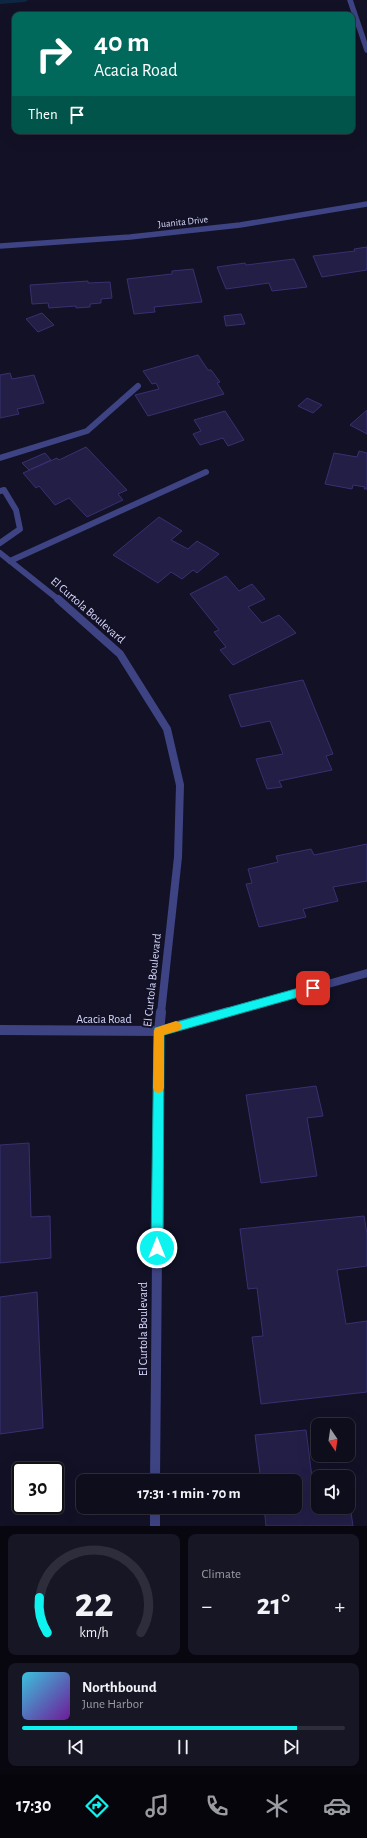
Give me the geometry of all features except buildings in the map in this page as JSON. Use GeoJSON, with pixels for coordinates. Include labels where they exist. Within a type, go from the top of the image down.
{"type":"FeatureCollection","features":[{"type":"Feature","properties":{"kind":"street"},"geometry":{"type":"LineString","coordinates":[[350,0],[354,12]]}},
{"type":"Feature","properties":{"kind":"street"},"geometry":{"type":"LineString","coordinates":[[355,17],[367,50]]}},
{"type":"Feature","properties":{"kind":"street","name":"Juanita Drive"},"geometry":{"type":"LineString","coordinates":[[0,246],[130,237],[247,224],[367,204]]}},
{"type":"Feature","properties":{"kind":"street"},"geometry":{"type":"LineString","coordinates":[[0,458],[87,430],[138,386]]}},
{"type":"Feature","properties":{"kind":"street"},"geometry":{"type":"LineString","coordinates":[[10,561],[206,472]]}},
{"type":"Feature","properties":{"kind":"street"},"geometry":{"type":"LineString","coordinates":[[0,491],[4,490],[16,510],[20,529],[0,543]]}},
{"type":"Feature","properties":{"kind":"street","name":"El Curtola Boulevard"},"geometry":{"type":"LineString","coordinates":[[0,553],[68,607],[120,654],[167,729],[180,785],[178,858],[159,1031],[155,1474]]}},
{"type":"Feature","properties":{"kind":"street","name":"Acacia Road"},"geometry":{"type":"LineString","coordinates":[[0,1030],[159,1031],[367,973]]}},
{"type":"Feature","properties":{"kind":"street"},"geometry":{"type":"LineString","coordinates":[[155,1514],[155,1526]]}},
{"type":"Feature","properties":{"kind":"waterway"},"geometry":{"type":"LineString","coordinates":[[0,2],[25,0]]}},
{"type":"Feature","properties":{"kind":"slow traffic"},"geometry":{"type":"LineString","coordinates":[[158,1088],[159,1031],[176,1026]]}},
{"type":"Feature","properties":{"kind":"route"},"geometry":{"type":"LineString","coordinates":[[157,1248],[159,1031],[313,988]]}}]}
